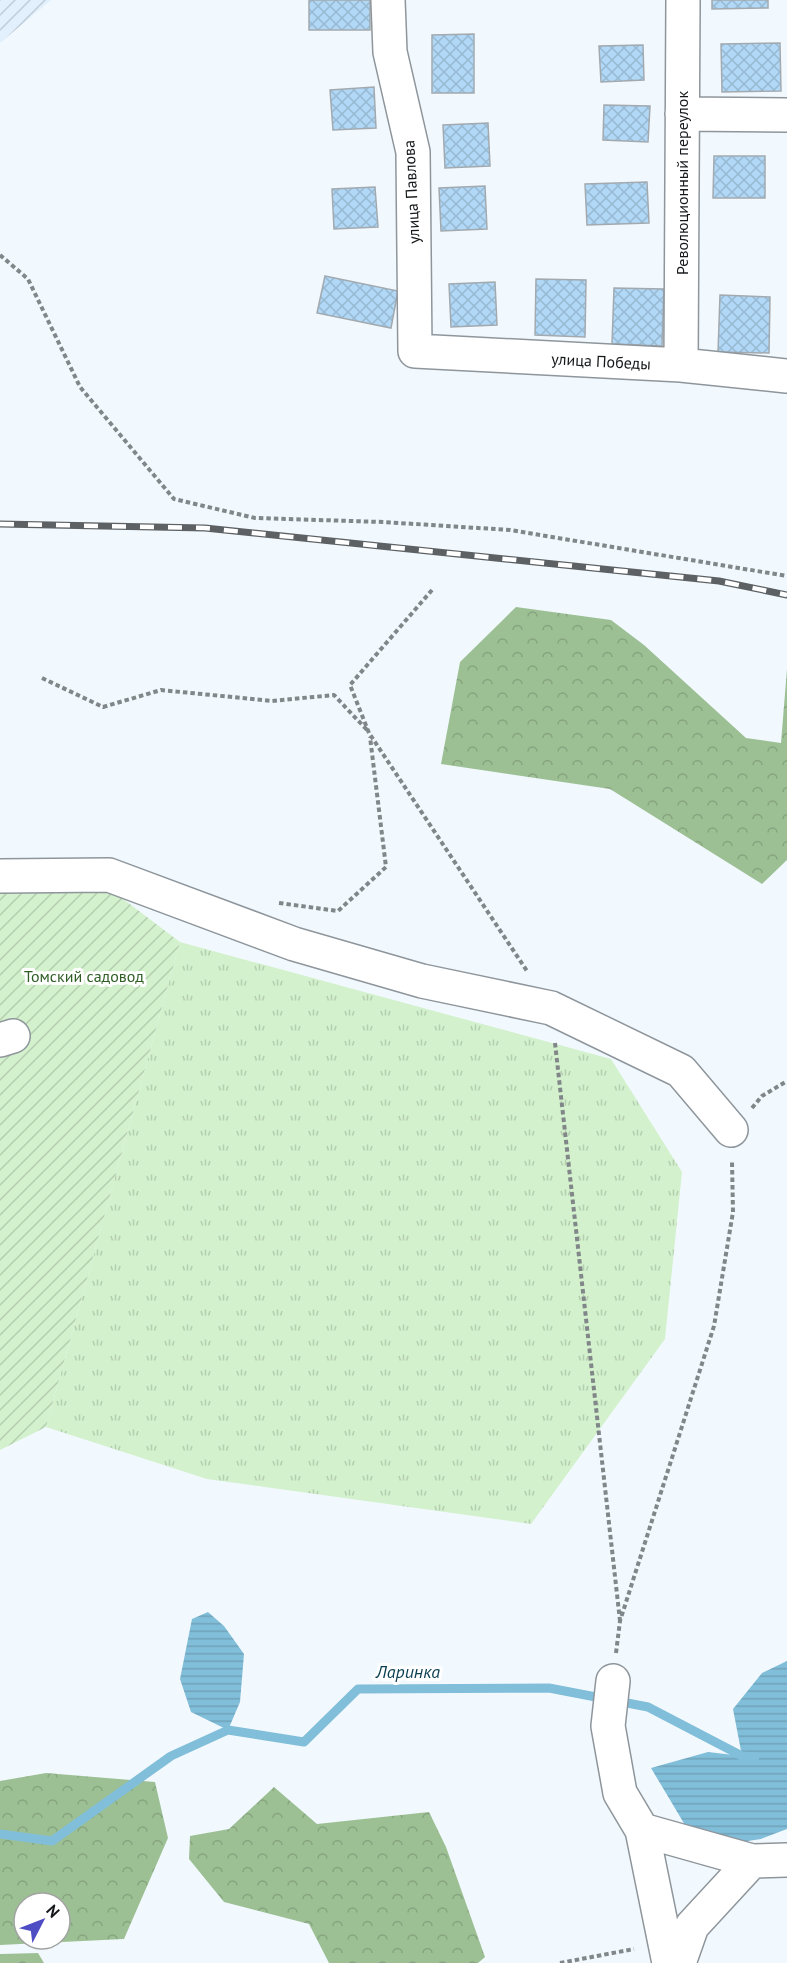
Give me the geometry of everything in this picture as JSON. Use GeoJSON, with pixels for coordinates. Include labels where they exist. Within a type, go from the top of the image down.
{"type":"FeatureCollection","features":[{"type":"Feature","properties":{"kind":"street","name":"улица Павлова"},"geometry":{"type":"LineString","coordinates":[[388,0],[390,52],[413,152],[415,351]]}},
{"type":"Feature","properties":{"kind":"street","name":"Революционный переулок"},"geometry":{"type":"LineString","coordinates":[[681,365],[683,0]]}},
{"type":"Feature","properties":{"kind":"street"},"geometry":{"type":"LineString","coordinates":[[682,114],[787,115]]}},
{"type":"Feature","properties":{"kind":"street","name":"улица Победы"},"geometry":{"type":"LineString","coordinates":[[415,351],[681,365],[787,376]]}},
{"type":"Feature","properties":{"kind":"street"},"geometry":{"type":"LineString","coordinates":[[0,876],[109,875],[294,944],[422,981],[551,1008],[681,1071],[731,1130]]}},
{"type":"Feature","properties":{"kind":"street"},"geometry":{"type":"LineString","coordinates":[[613,1681],[609,1719],[620,1793],[642,1830],[671,1957]]}},
{"type":"Feature","properties":{"kind":"street"},"geometry":{"type":"LineString","coordinates":[[642,1830],[752,1861],[787,1860]]}},
{"type":"Feature","properties":{"kind":"street"},"geometry":{"type":"LineString","coordinates":[[671,1957],[692,1926],[752,1861]]}},
{"type":"Feature","properties":{"kind":"path"},"geometry":{"type":"LineString","coordinates":[[0,255],[28,279],[80,387],[174,499],[255,518],[383,522],[510,530],[787,576]]}},
{"type":"Feature","properties":{"kind":"path"},"geometry":{"type":"LineString","coordinates":[[271,902],[338,911],[386,867],[369,733],[350,685],[432,590]]}},
{"type":"Feature","properties":{"kind":"path"},"geometry":{"type":"LineString","coordinates":[[42,678],[103,707],[161,690],[272,701],[334,695],[369,733],[551,1008],[620,1621]]}},
{"type":"Feature","properties":{"kind":"path"},"geometry":{"type":"LineString","coordinates":[[613,1681],[620,1621],[714,1326],[733,1212],[731,1130],[762,1096],[787,1081]]}},
{"type":"Feature","properties":{"kind":"path"},"geometry":{"type":"LineString","coordinates":[[560,1963],[597,1954],[671,1957]]}},
{"type":"Feature","properties":{"kind":"shaded area"},"geometry":{"type":"Polygon","coordinates":[[[0,0],[51,0],[0,43],[0,0]]]}},
{"type":"Feature","properties":{"kind":"green space"},"geometry":{"type":"Polygon","coordinates":[[[516,607],[611,620],[644,645],[746,738],[781,743],[787,669],[787,860],[762,884],[610,789],[441,764],[460,662],[516,607]]]}},
{"type":"Feature","properties":{"kind":"green space","name":"Томский садовод"},"geometry":{"type":"Polygon","coordinates":[[[106,886],[180,942],[46,1427],[0,1450],[0,887],[106,886]]]}},
{"type":"Feature","properties":{"kind":"green space"},"geometry":{"type":"Polygon","coordinates":[[[180,942],[611,1059],[682,1172],[665,1339],[531,1524],[207,1479],[46,1427],[180,942]]]}},
{"type":"Feature","properties":{"kind":"green space"},"geometry":{"type":"Polygon","coordinates":[[[46,1773],[155,1782],[168,1838],[124,1939],[72,1942],[72,1891],[12,1891],[12,1944],[0,1945],[0,1781],[46,1773]]]}},
{"type":"Feature","properties":{"kind":"green space"},"geometry":{"type":"Polygon","coordinates":[[[274,1787],[317,1824],[429,1812],[446,1847],[485,1957],[478,1963],[329,1963],[309,1924],[224,1902],[189,1859],[190,1836],[229,1829],[274,1787]]]}},
{"type":"Feature","properties":{"kind":"green space"},"geometry":{"type":"Polygon","coordinates":[[[38,1953],[44,1963],[0,1963],[0,1954],[38,1953]]]}},
{"type":"Feature","properties":{"kind":"water"},"geometry":{"type":"Polygon","coordinates":[[[208,1612],[224,1626],[244,1654],[240,1702],[228,1730],[191,1712],[180,1679],[192,1619],[208,1612]]]}},
{"type":"Feature","properties":{"kind":"water"},"geometry":{"type":"Polygon","coordinates":[[[787,1661],[787,1829],[761,1839],[721,1845],[685,1825],[651,1768],[708,1752],[742,1756],[733,1709],[762,1673],[787,1661]]]}},
{"type":"Feature","properties":{"kind":"building"},"geometry":{"type":"Polygon","coordinates":[[[309,0],[370,0],[370,30],[309,30],[309,0]]]}},
{"type":"Feature","properties":{"kind":"building"},"geometry":{"type":"Polygon","coordinates":[[[712,0],[768,0],[768,8],[712,9],[712,0]]]}},
{"type":"Feature","properties":{"kind":"building"},"geometry":{"type":"Polygon","coordinates":[[[474,34],[474,93],[432,93],[432,35],[474,34]]]}},
{"type":"Feature","properties":{"kind":"building"},"geometry":{"type":"Polygon","coordinates":[[[780,43],[781,91],[722,92],[721,44],[780,43]]]}},
{"type":"Feature","properties":{"kind":"building"},"geometry":{"type":"Polygon","coordinates":[[[643,45],[644,80],[601,82],[599,46],[643,45]]]}},
{"type":"Feature","properties":{"kind":"building"},"geometry":{"type":"Polygon","coordinates":[[[374,87],[376,128],[333,130],[330,90],[374,87]]]}},
{"type":"Feature","properties":{"kind":"building"},"geometry":{"type":"Polygon","coordinates":[[[604,105],[650,106],[648,142],[603,140],[604,105]]]}},
{"type":"Feature","properties":{"kind":"building"},"geometry":{"type":"Polygon","coordinates":[[[488,123],[490,166],[445,168],[443,125],[488,123]]]}},
{"type":"Feature","properties":{"kind":"building"},"geometry":{"type":"Polygon","coordinates":[[[714,156],[765,156],[765,198],[713,198],[714,156]]]}},
{"type":"Feature","properties":{"kind":"building"},"geometry":{"type":"Polygon","coordinates":[[[647,182],[649,223],[587,225],[585,184],[647,182]]]}},
{"type":"Feature","properties":{"kind":"building"},"geometry":{"type":"Polygon","coordinates":[[[485,186],[487,229],[441,231],[439,188],[485,186]]]}},
{"type":"Feature","properties":{"kind":"building"},"geometry":{"type":"Polygon","coordinates":[[[375,187],[378,227],[334,229],[332,189],[375,187]]]}},
{"type":"Feature","properties":{"kind":"building"},"geometry":{"type":"Polygon","coordinates":[[[325,276],[398,291],[391,328],[317,313],[325,276]]]}},
{"type":"Feature","properties":{"kind":"building"},"geometry":{"type":"Polygon","coordinates":[[[536,279],[586,280],[585,337],[535,335],[536,279]]]}},
{"type":"Feature","properties":{"kind":"building"},"geometry":{"type":"Polygon","coordinates":[[[495,282],[497,325],[451,327],[449,284],[495,282]]]}},
{"type":"Feature","properties":{"kind":"building"},"geometry":{"type":"Polygon","coordinates":[[[614,288],[664,289],[662,346],[612,344],[614,288]]]}},
{"type":"Feature","properties":{"kind":"building"},"geometry":{"type":"Polygon","coordinates":[[[720,295],[770,297],[769,353],[718,352],[720,295]]]}},
{"type":"Feature","properties":{"kind":"waterway","name":"Ларинка"},"geometry":{"type":"LineString","coordinates":[[0,1834],[52,1841],[171,1756],[228,1730],[304,1742],[358,1689],[549,1688],[648,1707],[742,1756],[755,1757]]}},
{"type":"Feature","properties":{"kind":"railway"},"geometry":{"type":"LineString","coordinates":[[0,524],[205,528],[719,581],[787,595]]}}]}
